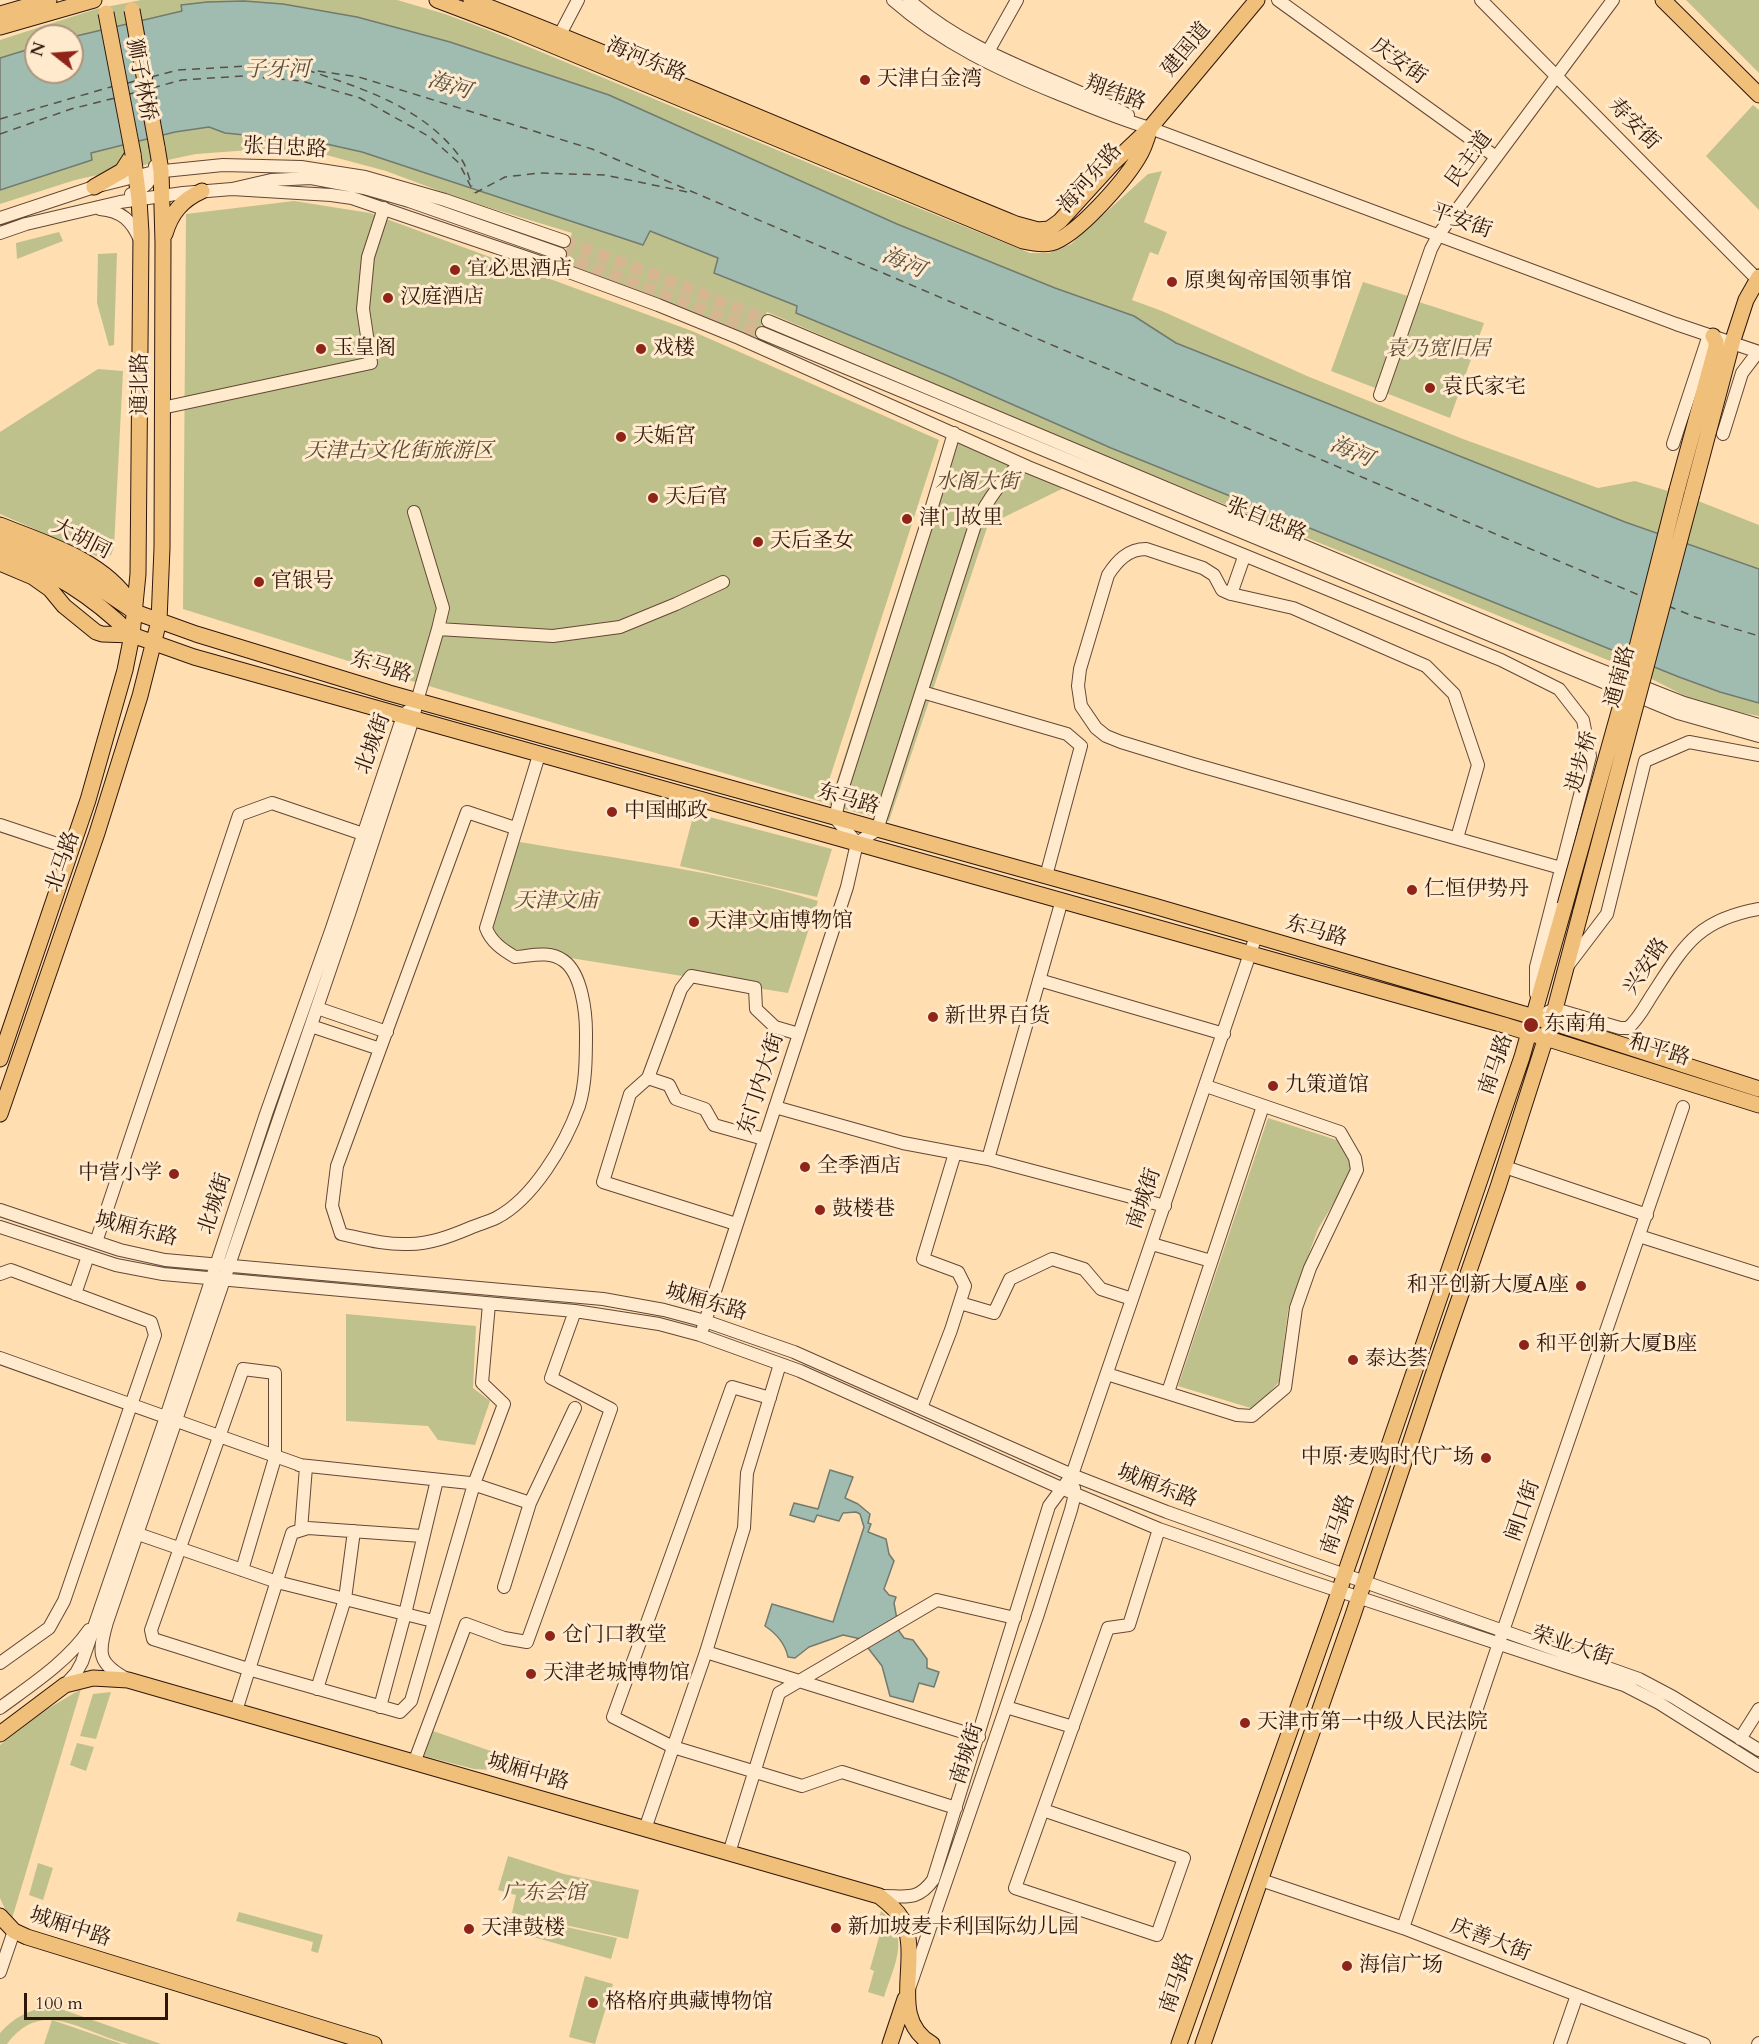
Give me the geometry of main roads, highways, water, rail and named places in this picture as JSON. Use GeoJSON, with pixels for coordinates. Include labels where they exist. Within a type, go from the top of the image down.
{"type":"FeatureCollection","features":[{"type":"Feature","properties":{"kind":"main road"},"geometry":{"type":"LineString","coordinates":[[0,15],[49,0]]}},
{"type":"Feature","properties":{"kind":"main road","name":"海河东路"},"geometry":{"type":"LineString","coordinates":[[437,0],[557,41],[1016,224],[1038,230],[1049,229],[1060,221],[1112,164],[1150,128]]}},
{"type":"Feature","properties":{"kind":"main road","name":"海河东路"},"geometry":{"type":"LineString","coordinates":[[471,0],[557,41]]}},
{"type":"Feature","properties":{"kind":"main road","name":"建国道"},"geometry":{"type":"LineString","coordinates":[[1150,128],[1257,0]]}},
{"type":"Feature","properties":{"kind":"main road"},"geometry":{"type":"LineString","coordinates":[[1663,0],[1759,95]]}},
{"type":"Feature","properties":{"kind":"main road"},"geometry":{"type":"LineString","coordinates":[[0,27],[87,1]]}},
{"type":"Feature","properties":{"kind":"main road","name":"狮子林桥"},"geometry":{"type":"LineString","coordinates":[[131,5],[157,147]]}},
{"type":"Feature","properties":{"kind":"main road","name":"狮子林桥"},"geometry":{"type":"LineString","coordinates":[[105,7],[133,154]]}},
{"type":"Feature","properties":{"kind":"main road","name":"通北路"},"geometry":{"type":"LineString","coordinates":[[157,147],[157,171],[162,196],[163,243],[159,621]]}},
{"type":"Feature","properties":{"kind":"main road"},"geometry":{"type":"LineString","coordinates":[[94,187],[122,171],[133,154]]}},
{"type":"Feature","properties":{"kind":"main road","name":"通北路"},"geometry":{"type":"LineString","coordinates":[[133,154],[141,243],[138,574],[135,612]]}},
{"type":"Feature","properties":{"kind":"main road"},"geometry":{"type":"LineString","coordinates":[[163,243],[168,224],[179,206],[202,191]]}},
{"type":"Feature","properties":{"kind":"main road","name":"通南路"},"geometry":{"type":"LineString","coordinates":[[1685,492],[1746,300],[1758,278]]}},
{"type":"Feature","properties":{"kind":"main road","name":"通南路"},"geometry":{"type":"LineString","coordinates":[[1553,1015],[1569,964],[1685,492],[1716,347],[1716,342],[1711,336]]}},
{"type":"Feature","properties":{"kind":"main road","name":"进步桥"},"geometry":{"type":"LineString","coordinates":[[1534,1018],[1636,651],[1685,492]]}},
{"type":"Feature","properties":{"kind":"main road","name":"大胡同"},"geometry":{"type":"LineString","coordinates":[[0,525],[52,546],[101,572],[121,589],[135,612]]}},
{"type":"Feature","properties":{"kind":"main road"},"geometry":{"type":"LineString","coordinates":[[0,538],[49,565]]}},
{"type":"Feature","properties":{"kind":"main road"},"geometry":{"type":"LineString","coordinates":[[0,550],[49,565]]}},
{"type":"Feature","properties":{"kind":"main road"},"geometry":{"type":"LineString","coordinates":[[0,563],[42,583],[90,629],[102,634],[132,635]]}},
{"type":"Feature","properties":{"kind":"main road","name":"大胡同"},"geometry":{"type":"LineString","coordinates":[[49,565],[97,585],[135,612]]}},
{"type":"Feature","properties":{"kind":"main road","name":"大胡同"},"geometry":{"type":"LineString","coordinates":[[49,565],[99,604],[132,635]]}},
{"type":"Feature","properties":{"kind":"main road","name":"东马路"},"geometry":{"type":"LineString","coordinates":[[135,612],[196,634],[417,701],[1046,876],[1534,1018],[1553,1015]]}},
{"type":"Feature","properties":{"kind":"main road","name":"北马路"},"geometry":{"type":"LineString","coordinates":[[0,1059],[72,849],[119,693],[135,612]]}},
{"type":"Feature","properties":{"kind":"main road","name":"北马路"},"geometry":{"type":"LineString","coordinates":[[0,1114],[97,833],[140,696],[159,621]]}},
{"type":"Feature","properties":{"kind":"main road","name":"东马路"},"geometry":{"type":"LineString","coordinates":[[132,635],[194,657],[1062,900],[1545,1039]]}},
{"type":"Feature","properties":{"kind":"main road","name":"南马路"},"geometry":{"type":"LineString","coordinates":[[1203,2044],[1359,1597],[1434,1369],[1505,1167],[1553,1015]]}},
{"type":"Feature","properties":{"kind":"main road","name":"和平路"},"geometry":{"type":"LineString","coordinates":[[1553,1015],[1759,1089]]}},
{"type":"Feature","properties":{"kind":"main road","name":"南马路"},"geometry":{"type":"LineString","coordinates":[[1179,2044],[1339,1591],[1534,1018]]}},
{"type":"Feature","properties":{"kind":"main road","name":"和平路"},"geometry":{"type":"LineString","coordinates":[[1545,1039],[1759,1105]]}},
{"type":"Feature","properties":{"kind":"main road","name":"城厢中路"},"geometry":{"type":"LineString","coordinates":[[4,1732],[65,1685],[93,1678],[129,1680],[879,1896],[895,1909],[903,1921],[908,1936],[910,1956],[908,1994],[912,2025],[916,2032],[932,2044]]}},
{"type":"Feature","properties":{"kind":"main road","name":"城厢中路"},"geometry":{"type":"LineString","coordinates":[[0,1916],[14,1931],[62,1949],[374,2044]]}},
{"type":"Feature","properties":{"kind":"main road","name":"南城街"},"geometry":{"type":"LineString","coordinates":[[890,2044],[908,1994]]}},
{"type":"Feature","properties":{"kind":"water","name":"子牙河"},"geometry":{"type":"Polygon","coordinates":[[[244,1],[283,4],[357,17],[450,42],[609,95],[897,224],[1055,288],[1134,316],[1176,343],[1625,522],[1759,569],[1759,703],[1679,677],[1111,448],[948,376],[796,313],[797,306],[714,273],[718,258],[650,231],[643,245],[362,152],[322,143],[225,133],[209,127],[175,132],[91,153],[92,160],[0,190],[0,58],[24,51],[24,84],[84,84],[84,34],[182,11],[181,5],[244,1]]]}},
{"type":"Feature","properties":{"kind":"water"},"geometry":{"type":"Polygon","coordinates":[[[830,1470],[853,1477],[845,1498],[858,1504],[870,1514],[868,1523],[871,1524],[868,1532],[886,1539],[889,1554],[894,1561],[884,1589],[889,1595],[896,1597],[894,1603],[899,1631],[904,1638],[913,1640],[927,1659],[927,1668],[939,1672],[934,1687],[919,1683],[913,1702],[890,1696],[882,1666],[861,1639],[843,1635],[809,1647],[795,1658],[788,1657],[780,1639],[765,1626],[772,1604],[833,1622],[864,1527],[860,1514],[843,1513],[839,1521],[817,1515],[814,1522],[790,1515],[794,1503],[818,1509],[830,1470]]]}},
{"type":"Feature","properties":{"kind":"tunnel"},"geometry":{"type":"LineString","coordinates":[[564,241],[768,321]]}},
{"type":"Feature","properties":{"kind":"tunnel"},"geometry":{"type":"LineString","coordinates":[[560,254],[762,333]]}},
{"type":"Feature","properties":{"kind":"place","name":"天津白金湾"},"geometry":{"type":"Point","coordinates":[865,80]}},
{"type":"Feature","properties":{"kind":"place","name":"宜必思酒店"},"geometry":{"type":"Point","coordinates":[455,270]}},
{"type":"Feature","properties":{"kind":"place","name":"原奥匈帝国领事馆"},"geometry":{"type":"Point","coordinates":[1172,282]}},
{"type":"Feature","properties":{"kind":"place","name":"汉庭酒店"},"geometry":{"type":"Point","coordinates":[388,298]}},
{"type":"Feature","properties":{"kind":"place","name":"玉皇阁"},"geometry":{"type":"Point","coordinates":[321,349]}},
{"type":"Feature","properties":{"kind":"place","name":"戏楼"},"geometry":{"type":"Point","coordinates":[641,349]}},
{"type":"Feature","properties":{"kind":"place","name":"袁氏家宅"},"geometry":{"type":"Point","coordinates":[1430,388]}},
{"type":"Feature","properties":{"kind":"place","name":"天姤宮"},"geometry":{"type":"Point","coordinates":[621,437]}},
{"type":"Feature","properties":{"kind":"place","name":"天后官"},"geometry":{"type":"Point","coordinates":[653,498]}},
{"type":"Feature","properties":{"kind":"place","name":"津门故里"},"geometry":{"type":"Point","coordinates":[907,519]}},
{"type":"Feature","properties":{"kind":"place","name":"天后圣女"},"geometry":{"type":"Point","coordinates":[758,542]}},
{"type":"Feature","properties":{"kind":"place","name":"官银号"},"geometry":{"type":"Point","coordinates":[259,582]}},
{"type":"Feature","properties":{"kind":"place","name":"中国邮政"},"geometry":{"type":"Point","coordinates":[612,812]}},
{"type":"Feature","properties":{"kind":"place","name":"仁恒伊势丹"},"geometry":{"type":"Point","coordinates":[1412,890]}},
{"type":"Feature","properties":{"kind":"place","name":"天津文庙博物馆"},"geometry":{"type":"Point","coordinates":[694,922]}},
{"type":"Feature","properties":{"kind":"place","name":"新世界百货"},"geometry":{"type":"Point","coordinates":[933,1017]}},
{"type":"Feature","properties":{"kind":"place","name":"东南角"},"geometry":{"type":"Point","coordinates":[1531,1025]}},
{"type":"Feature","properties":{"kind":"place","name":"九策道馆"},"geometry":{"type":"Point","coordinates":[1273,1086]}},
{"type":"Feature","properties":{"kind":"place","name":"全季酒店"},"geometry":{"type":"Point","coordinates":[805,1167]}},
{"type":"Feature","properties":{"kind":"place","name":"中营小学"},"geometry":{"type":"Point","coordinates":[174,1174]}},
{"type":"Feature","properties":{"kind":"place","name":"鼓楼巷"},"geometry":{"type":"Point","coordinates":[820,1210]}},
{"type":"Feature","properties":{"kind":"place","name":"和平创新大厦A座"},"geometry":{"type":"Point","coordinates":[1581,1286]}},
{"type":"Feature","properties":{"kind":"place","name":"和平创新大厦B座"},"geometry":{"type":"Point","coordinates":[1524,1345]}},
{"type":"Feature","properties":{"kind":"place","name":"泰达荟"},"geometry":{"type":"Point","coordinates":[1353,1360]}},
{"type":"Feature","properties":{"kind":"place","name":"中原·麦购时代广场"},"geometry":{"type":"Point","coordinates":[1486,1458]}},
{"type":"Feature","properties":{"kind":"place","name":"仓门口教堂"},"geometry":{"type":"Point","coordinates":[550,1636]}},
{"type":"Feature","properties":{"kind":"place","name":"天津老城博物馆"},"geometry":{"type":"Point","coordinates":[531,1674]}},
{"type":"Feature","properties":{"kind":"place","name":"天津市第一中级人民法院"},"geometry":{"type":"Point","coordinates":[1245,1723]}},
{"type":"Feature","properties":{"kind":"place","name":"新加坡麦卡利国际幼儿园"},"geometry":{"type":"Point","coordinates":[836,1928]}},
{"type":"Feature","properties":{"kind":"place","name":"天津鼓楼"},"geometry":{"type":"Point","coordinates":[469,1929]}},
{"type":"Feature","properties":{"kind":"place","name":"海信广场"},"geometry":{"type":"Point","coordinates":[1347,1966]}},
{"type":"Feature","properties":{"kind":"place","name":"格格府典藏博物馆"},"geometry":{"type":"Point","coordinates":[593,2003]}},
{"type":"Feature","properties":{"kind":"water label","name":"海河"},"geometry":{"type":"Point","coordinates":[449,87]}},
{"type":"Feature","properties":{"kind":"water label","name":"海河"},"geometry":{"type":"Point","coordinates":[903,264]}},
{"type":"Feature","properties":{"kind":"water label","name":"海河"},"geometry":{"type":"Point","coordinates":[1351,453]}},
{"type":"Feature","properties":{"kind":"park label","name":"袁乃宽旧居"},"geometry":{"type":"Point","coordinates":[1438,350]}},
{"type":"Feature","properties":{"kind":"park label","name":"天津古文化街旅游区"},"geometry":{"type":"Point","coordinates":[399,452]}},
{"type":"Feature","properties":{"kind":"park label","name":"水阁大街"},"geometry":{"type":"Point","coordinates":[977,483]}},
{"type":"Feature","properties":{"kind":"park label","name":"天津文庙"},"geometry":{"type":"Point","coordinates":[556,902]}},
{"type":"Feature","properties":{"kind":"park label","name":"广东会馆"},"geometry":{"type":"Point","coordinates":[544,1894]}}]}
